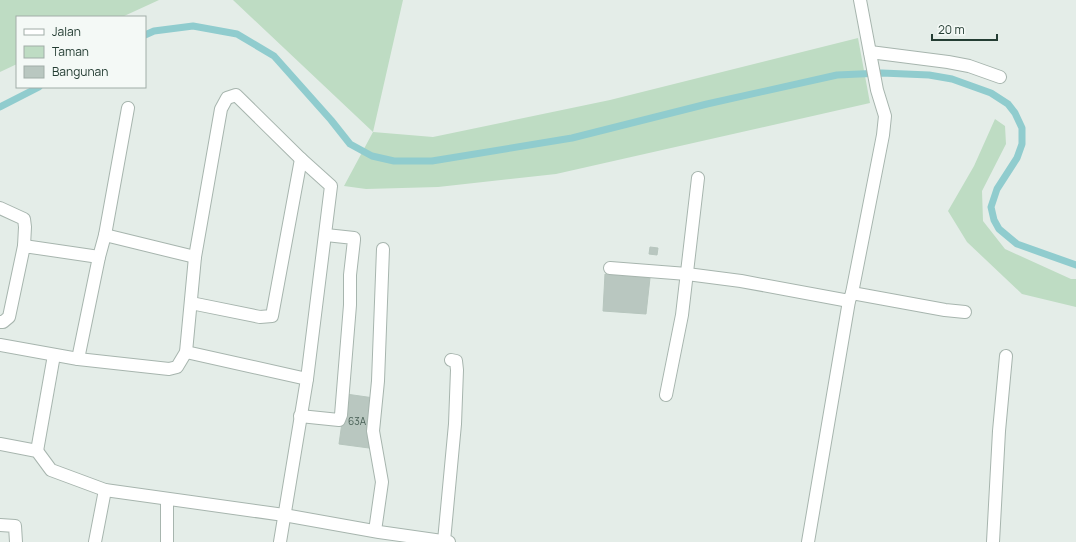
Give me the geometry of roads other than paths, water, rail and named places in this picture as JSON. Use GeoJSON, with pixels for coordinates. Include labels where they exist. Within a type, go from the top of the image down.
{"type":"FeatureCollection","features":[{"type":"Feature","properties":{"kind":"street"},"geometry":{"type":"LineString","coordinates":[[808,542],[850,297],[883,135],[885,116],[877,90],[860,0]]}},
{"type":"Feature","properties":{"kind":"street"},"geometry":{"type":"LineString","coordinates":[[870,56],[969,66],[1000,77]]}},
{"type":"Feature","properties":{"kind":"street"},"geometry":{"type":"LineString","coordinates":[[0,346],[78,359],[169,369],[177,367],[186,352],[196,257],[221,109],[227,98],[236,95],[301,159],[331,186],[326,235],[306,378],[280,542]]}},
{"type":"Feature","properties":{"kind":"street"},"geometry":{"type":"LineString","coordinates":[[78,359],[105,235],[128,108]]}},
{"type":"Feature","properties":{"kind":"street"},"geometry":{"type":"LineString","coordinates":[[191,303],[260,317],[272,316],[301,159]]}},
{"type":"Feature","properties":{"kind":"street"},"geometry":{"type":"LineString","coordinates":[[666,396],[682,315],[688,274],[698,178]]}},
{"type":"Feature","properties":{"kind":"street"},"geometry":{"type":"LineString","coordinates":[[0,208],[24,219],[26,227],[24,246],[8,317],[3,322],[0,322]]}},
{"type":"Feature","properties":{"kind":"street"},"geometry":{"type":"LineString","coordinates":[[105,235],[196,257]]}},
{"type":"Feature","properties":{"kind":"street"},"geometry":{"type":"LineString","coordinates":[[300,416],[339,420],[341,415],[350,305],[350,275],[354,238],[326,235]]}},
{"type":"Feature","properties":{"kind":"street"},"geometry":{"type":"LineString","coordinates":[[24,246],[99,257]]}},
{"type":"Feature","properties":{"kind":"street"},"geometry":{"type":"LineString","coordinates":[[378,535],[382,482],[373,431],[378,382],[383,250]]}},
{"type":"Feature","properties":{"kind":"street"},"geometry":{"type":"LineString","coordinates":[[610,268],[688,274],[965,312]]}},
{"type":"Feature","properties":{"kind":"street"},"geometry":{"type":"LineString","coordinates":[[186,352],[306,378]]}},
{"type":"Feature","properties":{"kind":"street"},"geometry":{"type":"LineString","coordinates":[[37,451],[54,355]]}},
{"type":"Feature","properties":{"kind":"street"},"geometry":{"type":"LineString","coordinates":[[994,542],[999,430],[1006,356]]}},
{"type":"Feature","properties":{"kind":"street"},"geometry":{"type":"LineString","coordinates":[[0,444],[37,451],[51,470],[105,490],[284,515],[378,535],[447,542],[457,370],[456,361],[451,360]]}},
{"type":"Feature","properties":{"kind":"street"},"geometry":{"type":"LineString","coordinates":[[95,542],[105,490]]}},
{"type":"Feature","properties":{"kind":"street"},"geometry":{"type":"LineString","coordinates":[[167,499],[167,542]]}},
{"type":"Feature","properties":{"kind":"street"},"geometry":{"type":"LineString","coordinates":[[0,525],[15,526],[16,542]]}},
{"type":"Feature","properties":{"kind":"waterway"},"geometry":{"type":"LineString","coordinates":[[146,35],[154,31],[193,26],[237,34],[274,56],[331,120],[350,144],[372,156],[394,161],[432,161],[572,138],[707,104],[837,75],[882,73],[929,75],[952,79],[991,93],[1008,104],[1015,113],[1022,128],[1022,144],[1017,158],[997,189],[991,207],[994,220],[999,229],[1017,244],[1076,265]]}},
{"type":"Feature","properties":{"kind":"waterway"},"geometry":{"type":"LineString","coordinates":[[0,107],[37,88]]}}]}
